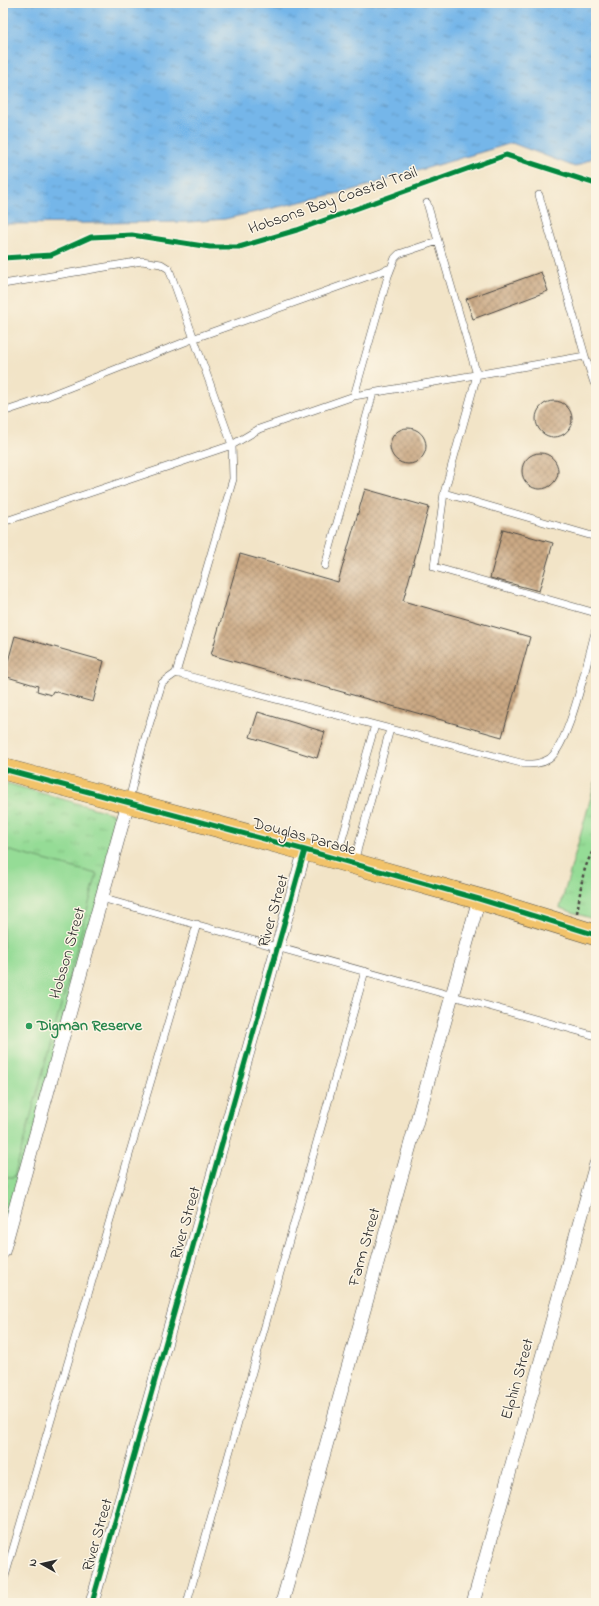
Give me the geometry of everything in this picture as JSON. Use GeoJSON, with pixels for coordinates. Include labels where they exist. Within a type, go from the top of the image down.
{"type":"FeatureCollection","features":[{"type":"Feature","properties":{"kind":"main road","name":"Douglas Parade"},"geometry":{"type":"LineString","coordinates":[[3,769],[305,850],[479,899],[596,935]]}},
{"type":"Feature","properties":{"kind":"street","name":"Hobson Street"},"geometry":{"type":"LineString","coordinates":[[3,1252],[128,803]]}},
{"type":"Feature","properties":{"kind":"street","name":"River Street"},"geometry":{"type":"LineString","coordinates":[[92,1603],[305,850]]}},
{"type":"Feature","properties":{"kind":"street","name":"Farm Street"},"geometry":{"type":"LineString","coordinates":[[282,1603],[479,899]]}},
{"type":"Feature","properties":{"kind":"street","name":"Elphin Street"},"geometry":{"type":"LineString","coordinates":[[473,1603],[596,1164]]}},
{"type":"Feature","properties":{"kind":"lane"},"geometry":{"type":"LineString","coordinates":[[539,195],[585,356],[594,383],[596,384]]}},
{"type":"Feature","properties":{"kind":"lane"},"geometry":{"type":"LineString","coordinates":[[427,203],[477,375],[444,493],[434,567],[596,613]]}},
{"type":"Feature","properties":{"kind":"lane"},"geometry":{"type":"LineString","coordinates":[[354,396],[395,258],[399,254],[438,241]]}},
{"type":"Feature","properties":{"kind":"lane"},"geometry":{"type":"LineString","coordinates":[[3,284],[142,260],[161,264],[169,269],[195,338],[232,445],[233,480],[176,673],[162,683],[142,748],[128,803]]}},
{"type":"Feature","properties":{"kind":"lane"},"geometry":{"type":"LineString","coordinates":[[3,412],[30,403],[195,338],[391,268]]}},
{"type":"Feature","properties":{"kind":"lane"},"geometry":{"type":"LineString","coordinates":[[3,522],[232,445],[259,429],[354,396],[585,356]]}},
{"type":"Feature","properties":{"kind":"lane"},"geometry":{"type":"LineString","coordinates":[[325,566],[373,393]]}},
{"type":"Feature","properties":{"kind":"lane"},"geometry":{"type":"LineString","coordinates":[[444,493],[596,537]]}},
{"type":"Feature","properties":{"kind":"lane"},"geometry":{"type":"LineString","coordinates":[[176,673],[525,764],[537,764],[549,759],[560,745],[572,717],[596,629]]}},
{"type":"Feature","properties":{"kind":"lane"},"geometry":{"type":"LineString","coordinates":[[345,862],[375,725]]}},
{"type":"Feature","properties":{"kind":"lane"},"geometry":{"type":"LineString","coordinates":[[345,862],[390,729]]}},
{"type":"Feature","properties":{"kind":"lane"},"geometry":{"type":"LineString","coordinates":[[101,898],[596,1036]]}},
{"type":"Feature","properties":{"kind":"lane"},"geometry":{"type":"LineString","coordinates":[[3,1583],[197,924]]}},
{"type":"Feature","properties":{"kind":"lane"},"geometry":{"type":"LineString","coordinates":[[187,1603],[365,972]]}},
{"type":"Feature","properties":{"kind":"path"},"geometry":{"type":"LineString","coordinates":[[573,928],[588,859],[596,844]]}},
{"type":"Feature","properties":{"kind":"green space"},"geometry":{"type":"Polygon","coordinates":[[[596,779],[596,920],[560,908],[596,779]]]}},
{"type":"Feature","properties":{"kind":"green space","name":"Digman Reserve"},"geometry":{"type":"Polygon","coordinates":[[[3,782],[125,817],[3,1250],[3,782]]]}},
{"type":"Feature","properties":{"kind":"green space","name":"Digman Reserve"},"geometry":{"type":"Polygon","coordinates":[[[3,849],[97,874],[14,1177],[3,1177],[3,849]]]}},
{"type":"Feature","properties":{"kind":"water"},"geometry":{"type":"Polygon","coordinates":[[[3,3],[596,3],[596,156],[575,167],[512,143],[353,190],[225,219],[189,222],[3,224],[3,3]]]}},
{"type":"Feature","properties":{"kind":"building"},"geometry":{"type":"Polygon","coordinates":[[[541,272],[548,291],[473,319],[466,299],[541,272]]]}},
{"type":"Feature","properties":{"kind":"building"},"geometry":{"type":"Polygon","coordinates":[[[558,401],[567,406],[571,412],[571,426],[567,432],[558,437],[550,437],[541,432],[537,426],[536,415],[541,406],[547,402],[558,401]]]}},
{"type":"Feature","properties":{"kind":"building"},"geometry":{"type":"Polygon","coordinates":[[[408,428],[418,431],[423,436],[426,446],[423,456],[418,461],[408,464],[398,461],[393,456],[390,446],[393,436],[398,431],[408,428]]]}},
{"type":"Feature","properties":{"kind":"building"},"geometry":{"type":"Polygon","coordinates":[[[544,453],[553,458],[557,464],[557,478],[553,484],[544,489],[536,489],[527,484],[523,478],[522,467],[527,458],[533,454],[544,453]]]}},
{"type":"Feature","properties":{"kind":"building"},"geometry":{"type":"Polygon","coordinates":[[[365,489],[429,507],[403,601],[530,637],[502,737],[211,655],[240,554],[338,582],[365,489]]]}},
{"type":"Feature","properties":{"kind":"building"},"geometry":{"type":"Polygon","coordinates":[[[503,529],[553,543],[539,591],[490,578],[503,529]]]}},
{"type":"Feature","properties":{"kind":"building"},"geometry":{"type":"Polygon","coordinates":[[[15,636],[104,661],[93,702],[53,691],[51,695],[37,691],[38,686],[4,676],[15,636]]]}},
{"type":"Feature","properties":{"kind":"building"},"geometry":{"type":"Polygon","coordinates":[[[258,712],[325,732],[317,758],[250,737],[258,712]]]}},
{"type":"Feature","properties":{"kind":"cycle path","name":"Hobsons Bay Coastal Trail"},"geometry":{"type":"LineString","coordinates":[[3,258],[51,255],[91,237],[132,235],[210,247],[239,247],[297,230],[506,155],[596,184]]}},
{"type":"Feature","properties":{"kind":"cycle path"},"geometry":{"type":"LineString","coordinates":[[3,769],[305,850],[479,899],[596,935]]}},
{"type":"Feature","properties":{"kind":"cycle path"},"geometry":{"type":"LineString","coordinates":[[92,1603],[305,850]]}},
{"type":"Feature","properties":{"kind":"place","name":"Digman Reserve"},"geometry":{"type":"Point","coordinates":[29,1026]}}]}
